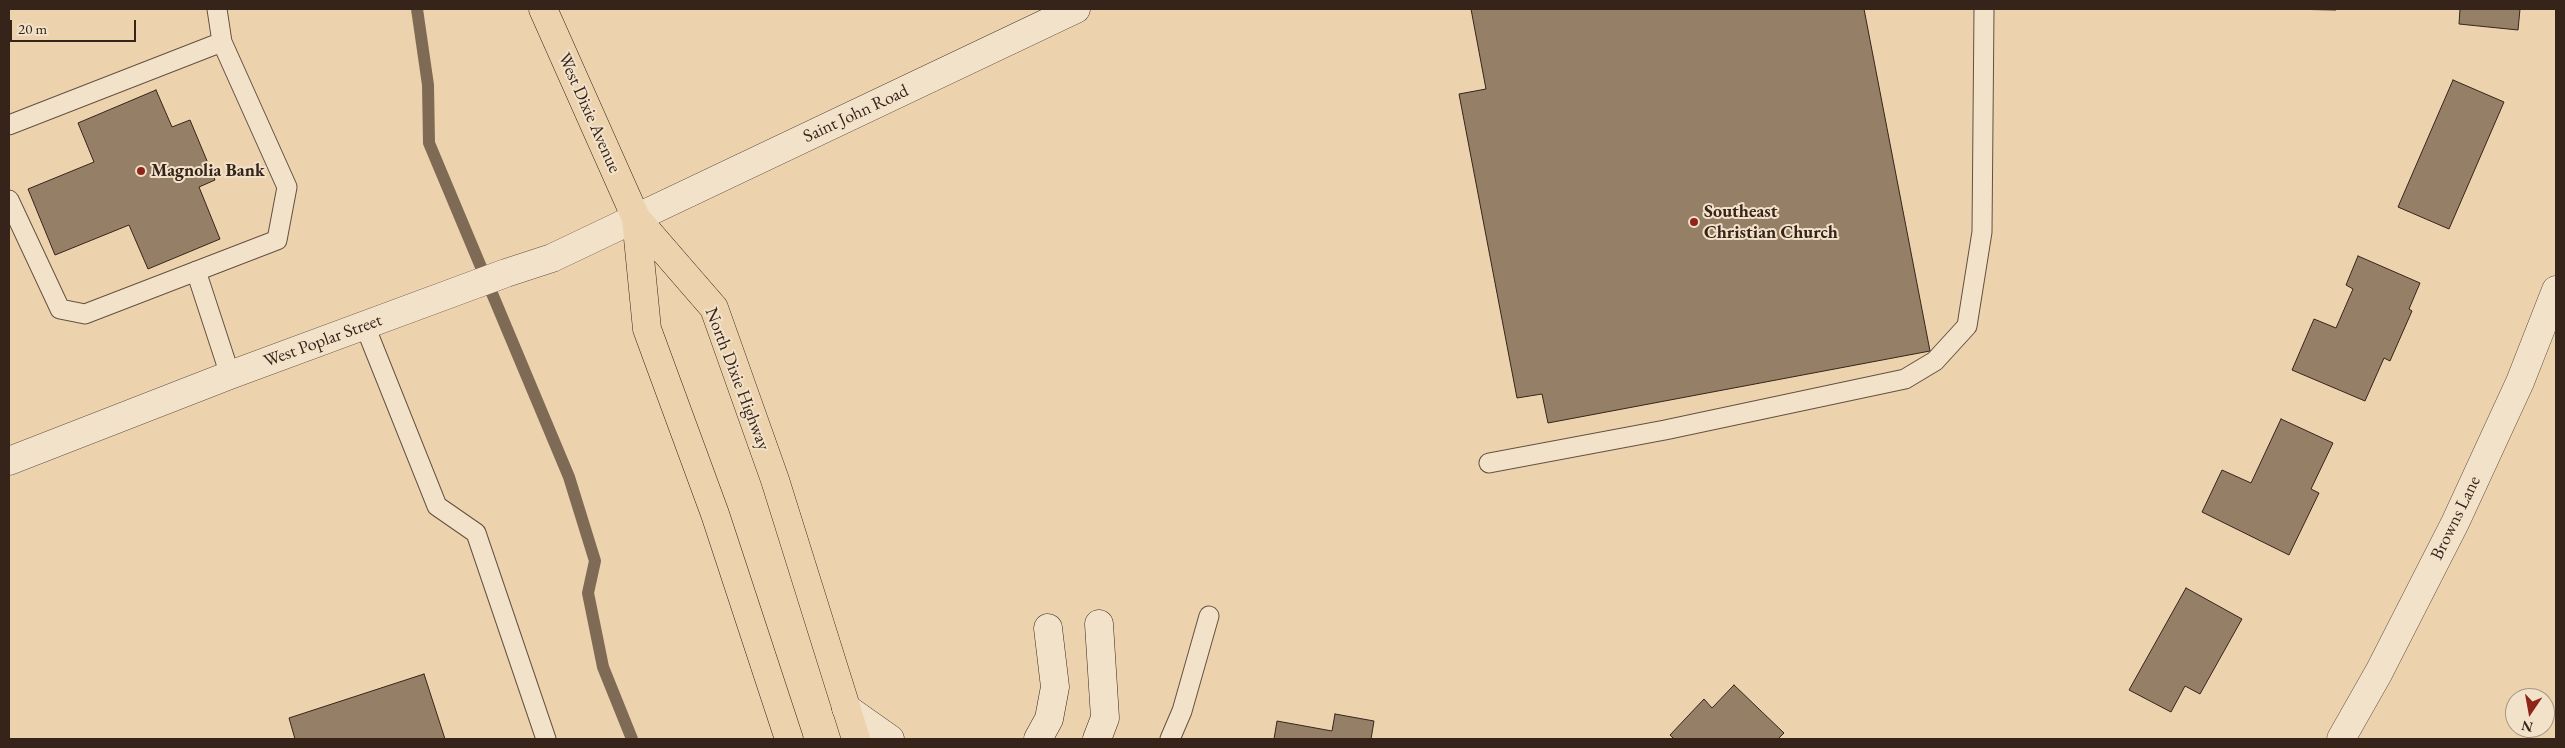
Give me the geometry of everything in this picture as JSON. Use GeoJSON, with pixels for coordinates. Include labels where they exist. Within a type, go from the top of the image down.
{"type":"FeatureCollection","features":[{"type":"Feature","properties":{"kind":"main road","name":"West Dixie Avenue"},"geometry":{"type":"LineString","coordinates":[[543,9],[636,218]]}},
{"type":"Feature","properties":{"kind":"main road","name":"North Dixie Highway"},"geometry":{"type":"LineString","coordinates":[[636,218],[714,308],[775,480],[856,739]]}},
{"type":"Feature","properties":{"kind":"main road"},"geometry":{"type":"LineString","coordinates":[[636,218],[646,329],[716,514],[789,739]]}},
{"type":"Feature","properties":{"kind":"street","name":"Saint John Road"},"geometry":{"type":"LineString","coordinates":[[636,218],[1076,9]]}},
{"type":"Feature","properties":{"kind":"street","name":"West Poplar Street"},"geometry":{"type":"LineString","coordinates":[[9,461],[230,376],[506,273],[552,258],[636,218]]}},
{"type":"Feature","properties":{"kind":"street","name":"Browns Lane"},"geometry":{"type":"LineString","coordinates":[[2351,735],[2379,672],[2454,522],[2520,382],[2556,290]]}},
{"type":"Feature","properties":{"kind":"street"},"geometry":{"type":"LineString","coordinates":[[1097,739],[1105,718],[1100,624]]}},
{"type":"Feature","properties":{"kind":"street"},"geometry":{"type":"LineString","coordinates":[[1038,739],[1049,719],[1055,687],[1048,628]]}},
{"type":"Feature","properties":{"kind":"street"},"geometry":{"type":"LineString","coordinates":[[846,708],[890,739]]}},
{"type":"Feature","properties":{"kind":"lane"},"geometry":{"type":"LineString","coordinates":[[9,200],[60,308],[85,314],[277,240],[288,187],[222,42],[217,9]]}},
{"type":"Feature","properties":{"kind":"lane"},"geometry":{"type":"LineString","coordinates":[[1489,463],[1665,430],[1905,379],[1935,361],[1968,326],[1982,232],[1984,9]]}},
{"type":"Feature","properties":{"kind":"lane"},"geometry":{"type":"LineString","coordinates":[[9,126],[222,42]]}},
{"type":"Feature","properties":{"kind":"lane"},"geometry":{"type":"LineString","coordinates":[[196,271],[230,376]]}},
{"type":"Feature","properties":{"kind":"lane"},"geometry":{"type":"LineString","coordinates":[[364,326],[437,506],[476,532],[546,739]]}},
{"type":"Feature","properties":{"kind":"lane"},"geometry":{"type":"LineString","coordinates":[[1170,739],[1182,711],[1209,616]]}},
{"type":"Feature","properties":{"kind":"building","name":"Southeast Christian Church"},"geometry":{"type":"Polygon","coordinates":[[[1471,9],[1864,9],[1930,351],[1548,423],[1542,394],[1517,398],[1459,94],[1486,89],[1471,9]]]}},
{"type":"Feature","properties":{"kind":"building"},"geometry":{"type":"Polygon","coordinates":[[[2283,9],[2336,9],[2336,10],[2283,9]]]}},
{"type":"Feature","properties":{"kind":"building"},"geometry":{"type":"Polygon","coordinates":[[[2460,9],[2520,9],[2518,30],[2459,24],[2460,9]]]}},
{"type":"Feature","properties":{"kind":"building"},"geometry":{"type":"Polygon","coordinates":[[[2453,80],[2504,102],[2449,229],[2398,207],[2453,80]]]}},
{"type":"Feature","properties":{"kind":"building","name":"Magnolia Bank"},"geometry":{"type":"Polygon","coordinates":[[[156,90],[172,127],[190,120],[215,180],[199,187],[220,239],[148,269],[129,225],[55,255],[28,189],[94,162],[78,123],[156,90]]]}},
{"type":"Feature","properties":{"kind":"building"},"geometry":{"type":"Polygon","coordinates":[[[2358,256],[2420,283],[2409,309],[2412,311],[2390,361],[2384,358],[2365,401],[2292,370],[2314,319],[2336,328],[2353,289],[2346,285],[2358,256]]]}},
{"type":"Feature","properties":{"kind":"building"},"geometry":{"type":"Polygon","coordinates":[[[2281,419],[2333,443],[2311,489],[2319,493],[2289,555],[2202,512],[2222,470],[2251,483],[2281,419]]]}},
{"type":"Feature","properties":{"kind":"building"},"geometry":{"type":"Polygon","coordinates":[[[2186,588],[2242,619],[2200,694],[2185,686],[2171,712],[2129,690],[2186,588]]]}},
{"type":"Feature","properties":{"kind":"building"},"geometry":{"type":"Polygon","coordinates":[[[424,674],[445,739],[295,739],[289,718],[424,674]]]}},
{"type":"Feature","properties":{"kind":"building"},"geometry":{"type":"Polygon","coordinates":[[[1734,685],[1784,733],[1778,739],[1674,739],[1670,735],[1704,699],[1712,708],[1734,685]]]}},
{"type":"Feature","properties":{"kind":"building"},"geometry":{"type":"Polygon","coordinates":[[[1335,714],[1374,721],[1371,739],[1274,739],[1277,721],[1332,731],[1335,714]]]}},
{"type":"Feature","properties":{"kind":"waterway"},"geometry":{"type":"LineString","coordinates":[[417,9],[428,85],[429,143],[569,477],[595,561],[588,593],[603,667],[632,739]]}},
{"type":"Feature","properties":{"kind":"place","name":"Magnolia Bank"},"geometry":{"type":"Point","coordinates":[141,171]}},
{"type":"Feature","properties":{"kind":"place","name":"Southeast Christian Church"},"geometry":{"type":"Point","coordinates":[1694,222]}}]}
